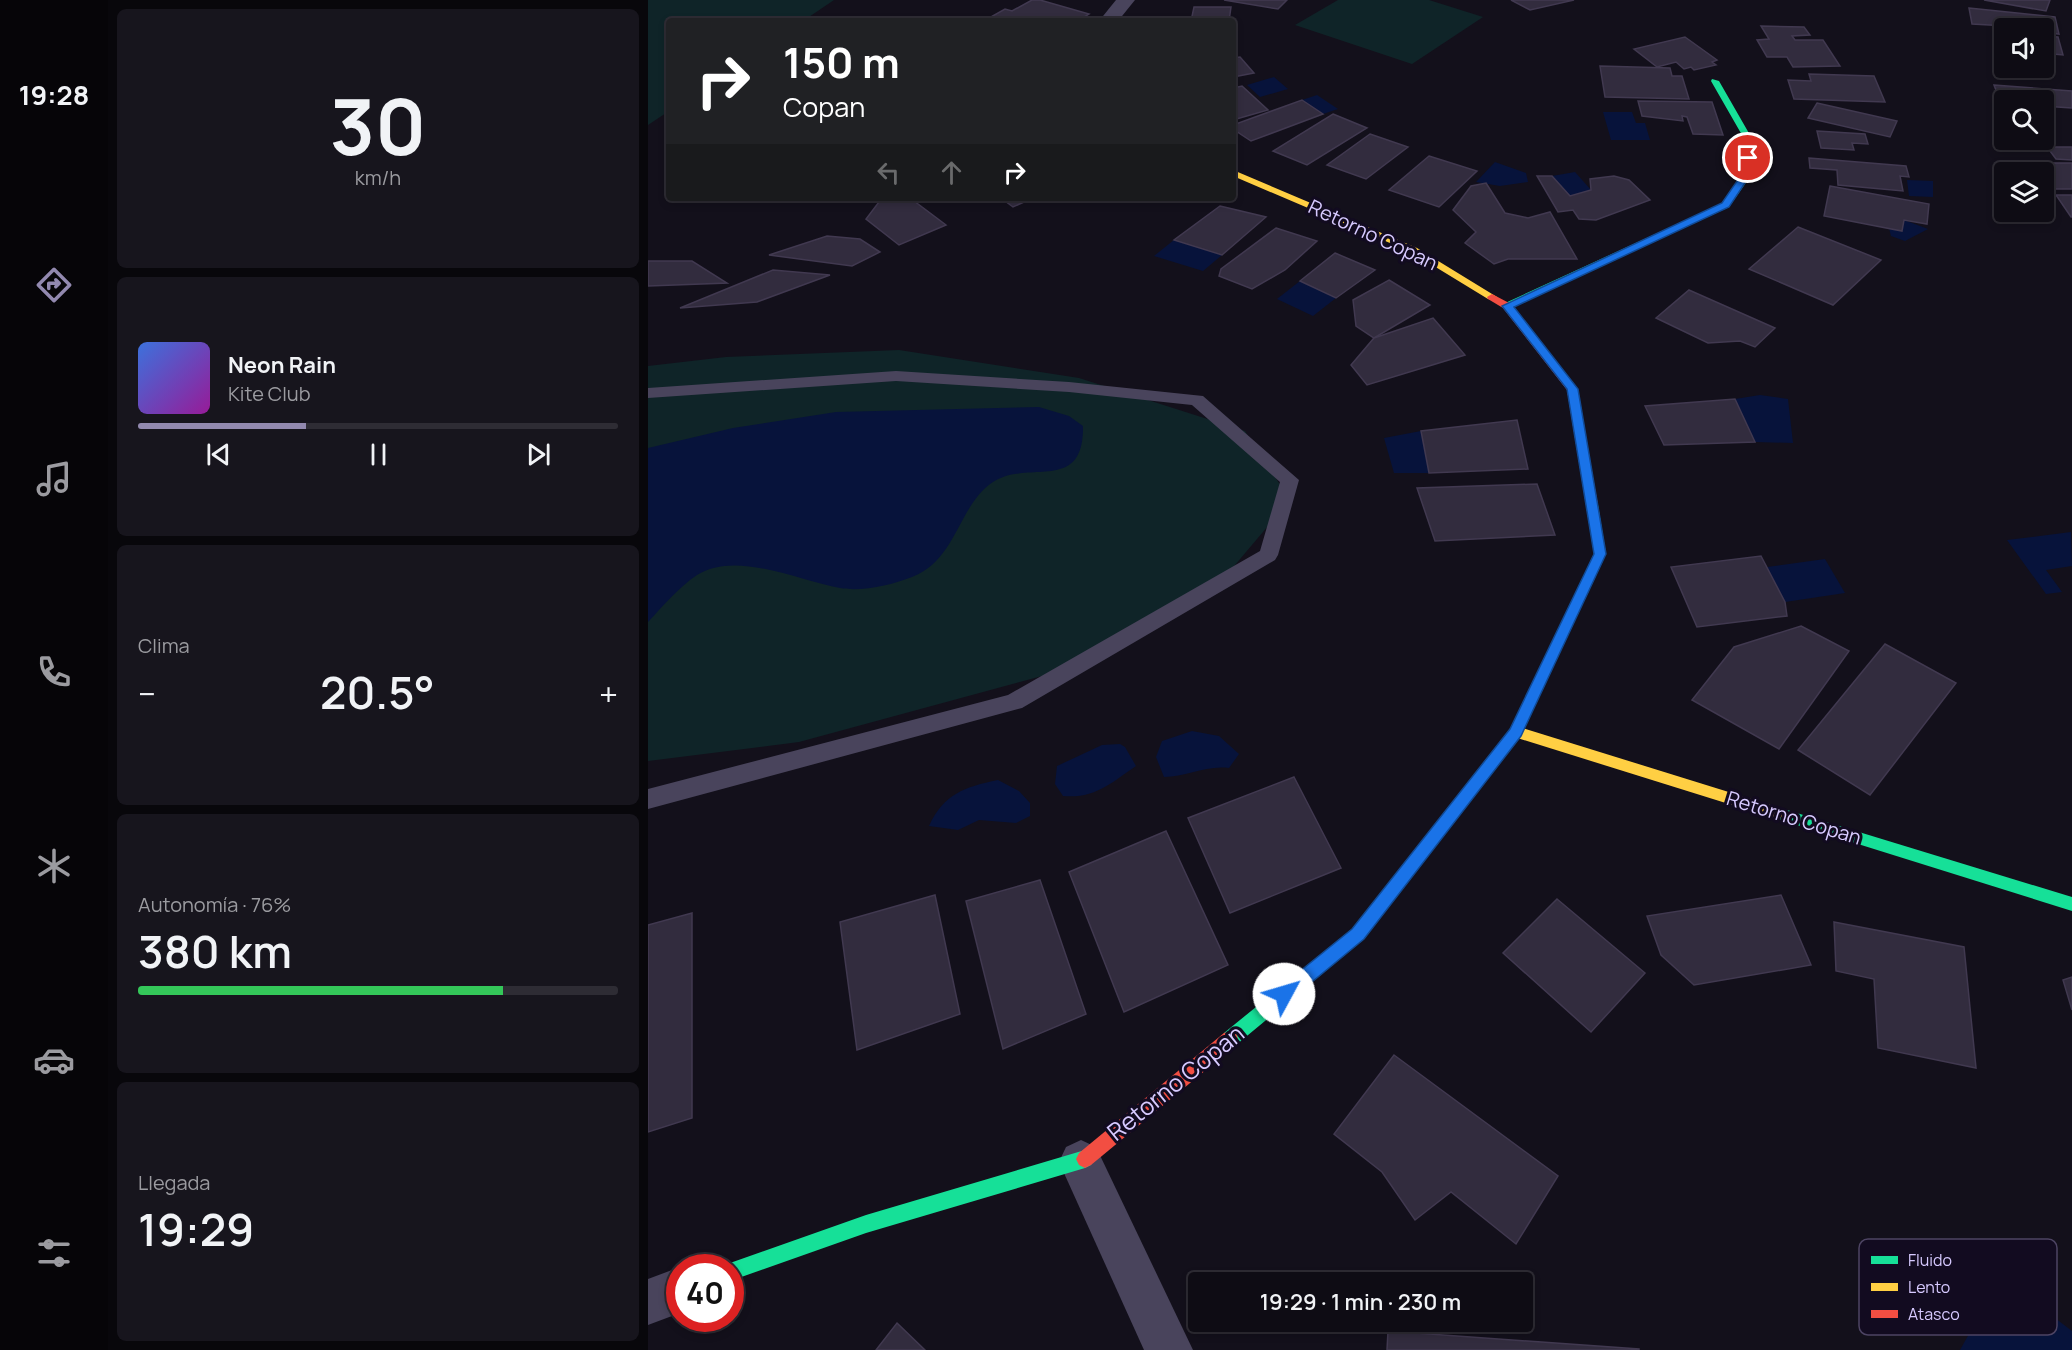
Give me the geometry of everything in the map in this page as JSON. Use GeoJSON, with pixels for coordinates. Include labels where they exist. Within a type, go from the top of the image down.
{"type":"FeatureCollection","features":[{"type":"Feature","properties":{"kind":"street"},"geometry":{"type":"LineString","coordinates":[[1111,18],[1126,0]]}},
{"type":"Feature","properties":{"kind":"street"},"geometry":{"type":"LineString","coordinates":[[1507,306],[1726,205],[1747,174],[1750,142],[1715,81]]}},
{"type":"Feature","properties":{"kind":"street","name":"Retorno Copan"},"geometry":{"type":"LineString","coordinates":[[744,1267],[866,1224],[1081,1162],[1358,934],[1516,732],[1600,554],[1572,389],[1507,306],[1414,250],[1236,174]]}},
{"type":"Feature","properties":{"kind":"street","name":"Retorno Copan"},"geometry":{"type":"LineString","coordinates":[[1516,732],[2072,904]]}},
{"type":"Feature","properties":{"kind":"street"},"geometry":{"type":"LineString","coordinates":[[1081,1162],[1169,1350]]}},
{"type":"Feature","properties":{"kind":"street"},"geometry":{"type":"LineString","coordinates":[[648,1302],[666,1295]]}},
{"type":"Feature","properties":{"kind":"lane"},"geometry":{"type":"LineString","coordinates":[[648,393],[896,376],[1069,387],[1197,400],[1290,480],[1268,555],[1014,702],[648,799]]}},
{"type":"Feature","properties":{"kind":"green space"},"geometry":{"type":"Polygon","coordinates":[[[648,0],[834,0],[807,18],[666,18],[666,113],[648,125],[648,0]]]}},
{"type":"Feature","properties":{"kind":"green space"},"geometry":{"type":"Polygon","coordinates":[[[1338,0],[1429,0],[1483,17],[1412,64],[1295,25],[1338,0]]]}},
{"type":"Feature","properties":{"kind":"green space"},"geometry":{"type":"Polygon","coordinates":[[[899,350],[1079,378],[1245,431],[1290,500],[1208,597],[1057,672],[799,742],[648,761],[648,366],[726,357],[899,350]]]}},
{"type":"Feature","properties":{"kind":"water"},"geometry":{"type":"Polygon","coordinates":[[[1274,77],[1288,89],[1260,97],[1247,85],[1274,77]]]}},
{"type":"Feature","properties":{"kind":"water"},"geometry":{"type":"Polygon","coordinates":[[[1317,95],[1338,109],[1323,114],[1302,100],[1317,95]]]}},
{"type":"Feature","properties":{"kind":"water"},"geometry":{"type":"Polygon","coordinates":[[[1603,112],[1632,112],[1636,123],[1645,123],[1650,140],[1611,140],[1603,112]]]}},
{"type":"Feature","properties":{"kind":"water"},"geometry":{"type":"Polygon","coordinates":[[[1495,162],[1526,173],[1528,182],[1500,186],[1476,182],[1495,162]]]}},
{"type":"Feature","properties":{"kind":"water"},"geometry":{"type":"Polygon","coordinates":[[[1575,172],[1591,190],[1570,196],[1552,176],[1575,172]]]}},
{"type":"Feature","properties":{"kind":"water"},"geometry":{"type":"Polygon","coordinates":[[[1907,180],[1933,181],[1933,197],[1909,196],[1907,180]]]}},
{"type":"Feature","properties":{"kind":"water"},"geometry":{"type":"Polygon","coordinates":[[[1904,220],[1928,229],[1905,241],[1891,236],[1889,228],[1902,231],[1904,220]]]}},
{"type":"Feature","properties":{"kind":"water"},"geometry":{"type":"Polygon","coordinates":[[[1174,240],[1222,255],[1203,271],[1154,256],[1174,240]]]}},
{"type":"Feature","properties":{"kind":"water"},"geometry":{"type":"Polygon","coordinates":[[[1300,281],[1336,298],[1313,316],[1277,299],[1300,281]]]}},
{"type":"Feature","properties":{"kind":"water"},"geometry":{"type":"Polygon","coordinates":[[[1760,395],[1788,399],[1793,443],[1755,442],[1735,399],[1760,395]]]}},
{"type":"Feature","properties":{"kind":"water"},"geometry":{"type":"Polygon","coordinates":[[[1039,407],[1069,416],[1083,426],[1081,447],[1074,460],[1064,468],[1022,473],[993,482],[981,492],[948,546],[927,569],[895,583],[848,589],[749,566],[713,568],[697,575],[684,585],[648,622],[648,448],[733,428],[836,412],[1039,407]]]}},
{"type":"Feature","properties":{"kind":"water"},"geometry":{"type":"Polygon","coordinates":[[[1421,431],[1429,473],[1394,473],[1384,438],[1421,431]]]}},
{"type":"Feature","properties":{"kind":"water"},"geometry":{"type":"Polygon","coordinates":[[[2071,532],[2072,566],[2046,570],[2062,592],[2046,594],[2007,540],[2071,532]]]}},
{"type":"Feature","properties":{"kind":"water"},"geometry":{"type":"Polygon","coordinates":[[[1825,559],[1845,593],[1785,602],[1767,567],[1825,559]]]}},
{"type":"Feature","properties":{"kind":"water"},"geometry":{"type":"Polygon","coordinates":[[[1192,731],[1219,736],[1239,754],[1229,768],[1212,768],[1164,777],[1156,757],[1162,741],[1192,731]]]}},
{"type":"Feature","properties":{"kind":"water"},"geometry":{"type":"Polygon","coordinates":[[[1120,744],[1125,747],[1136,766],[1094,792],[1063,796],[1055,784],[1057,766],[1102,745],[1120,744]]]}},
{"type":"Feature","properties":{"kind":"water"},"geometry":{"type":"Polygon","coordinates":[[[998,780],[1019,791],[1030,803],[1030,816],[1016,823],[979,820],[958,830],[929,826],[948,799],[965,789],[998,780]]]}},
{"type":"Feature","properties":{"kind":"water"},"geometry":{"type":"Polygon","coordinates":[[[2057,1320],[2072,1331],[2072,1350],[1960,1350],[1968,1335],[2057,1335],[2057,1320]]]}},
{"type":"Feature","properties":{"kind":"building"},"geometry":{"type":"Polygon","coordinates":[[[1032,0],[1040,0],[1089,14],[1083,18],[989,18],[1005,9],[1012,11],[1032,0]]]}},
{"type":"Feature","properties":{"kind":"building"},"geometry":{"type":"Polygon","coordinates":[[[1224,0],[1287,0],[1278,9],[1224,0]]]}},
{"type":"Feature","properties":{"kind":"building"},"geometry":{"type":"Polygon","coordinates":[[[1511,0],[1574,0],[1530,10],[1511,0]]]}},
{"type":"Feature","properties":{"kind":"building"},"geometry":{"type":"Polygon","coordinates":[[[1984,0],[2050,0],[2046,11],[1984,0]]]}},
{"type":"Feature","properties":{"kind":"building"},"geometry":{"type":"Polygon","coordinates":[[[1194,7],[1231,7],[1229,18],[1192,18],[1194,7]]]}},
{"type":"Feature","properties":{"kind":"building"},"geometry":{"type":"Polygon","coordinates":[[[1969,8],[2055,17],[2059,34],[2054,33],[2054,18],[1994,18],[1994,25],[1972,24],[1969,8]]]}},
{"type":"Feature","properties":{"kind":"building"},"geometry":{"type":"Polygon","coordinates":[[[1761,26],[1804,27],[1810,35],[1792,36],[1795,40],[1823,40],[1840,66],[1793,67],[1787,57],[1767,57],[1757,40],[1769,39],[1761,26]]]}},
{"type":"Feature","properties":{"kind":"building"},"geometry":{"type":"Polygon","coordinates":[[[1685,37],[1717,60],[1712,62],[1716,65],[1694,70],[1691,67],[1684,69],[1676,62],[1657,67],[1634,49],[1685,37]]]}},
{"type":"Feature","properties":{"kind":"building"},"geometry":{"type":"Polygon","coordinates":[[[2054,37],[2058,37],[2063,55],[2054,54],[2054,37]]]}},
{"type":"Feature","properties":{"kind":"building"},"geometry":{"type":"Polygon","coordinates":[[[1240,57],[1254,73],[1236,76],[1236,58],[1240,57]]]}},
{"type":"Feature","properties":{"kind":"building"},"geometry":{"type":"Polygon","coordinates":[[[1600,66],[1670,68],[1672,76],[1682,76],[1689,99],[1605,97],[1600,66]]]}},
{"type":"Feature","properties":{"kind":"building"},"geometry":{"type":"Polygon","coordinates":[[[1809,74],[1874,76],[1885,102],[1794,99],[1788,80],[1811,81],[1809,74]]]}},
{"type":"Feature","properties":{"kind":"building"},"geometry":{"type":"Polygon","coordinates":[[[1994,85],[2072,91],[2072,108],[2054,107],[2054,90],[1996,90],[1994,85]]]}},
{"type":"Feature","properties":{"kind":"building"},"geometry":{"type":"Polygon","coordinates":[[[1242,86],[1268,110],[1236,119],[1236,87],[1242,86]]]}},
{"type":"Feature","properties":{"kind":"building"},"geometry":{"type":"Polygon","coordinates":[[[1302,100],[1323,114],[1251,141],[1236,131],[1236,124],[1302,100]]]}},
{"type":"Feature","properties":{"kind":"building"},"geometry":{"type":"Polygon","coordinates":[[[1638,101],[1712,102],[1723,135],[1693,134],[1687,117],[1682,116],[1683,121],[1642,116],[1638,101]]]}},
{"type":"Feature","properties":{"kind":"building"},"geometry":{"type":"Polygon","coordinates":[[[1817,103],[1897,121],[1890,137],[1808,118],[1817,103]]]}},
{"type":"Feature","properties":{"kind":"building"},"geometry":{"type":"Polygon","coordinates":[[[1333,114],[1367,128],[1307,165],[1273,151],[1333,114]]]}},
{"type":"Feature","properties":{"kind":"building"},"geometry":{"type":"Polygon","coordinates":[[[1817,131],[1865,134],[1868,144],[1852,143],[1854,150],[1821,148],[1817,131]]]}},
{"type":"Feature","properties":{"kind":"building"},"geometry":{"type":"Polygon","coordinates":[[[1370,134],[1408,147],[1366,179],[1327,165],[1370,134]]]}},
{"type":"Feature","properties":{"kind":"building"},"geometry":{"type":"Polygon","coordinates":[[[2054,147],[2072,147],[2072,160],[2056,159],[2049,150],[2054,150],[2054,147]]]}},
{"type":"Feature","properties":{"kind":"building"},"geometry":{"type":"Polygon","coordinates":[[[1429,156],[1477,171],[1439,207],[1389,190],[1429,156]]]}},
{"type":"Feature","properties":{"kind":"building"},"geometry":{"type":"Polygon","coordinates":[[[1809,158],[1906,166],[1909,177],[1900,176],[1903,191],[1838,185],[1837,170],[1810,168],[1809,158]]]}},
{"type":"Feature","properties":{"kind":"building"},"geometry":{"type":"Polygon","coordinates":[[[2054,163],[2072,163],[2072,189],[2054,189],[2054,163]]]}},
{"type":"Feature","properties":{"kind":"building"},"geometry":{"type":"Polygon","coordinates":[[[1537,176],[1552,176],[1570,196],[1591,190],[1590,179],[1614,176],[1629,180],[1650,200],[1596,220],[1579,219],[1573,210],[1558,212],[1537,176]]]}},
{"type":"Feature","properties":{"kind":"building"},"geometry":{"type":"Polygon","coordinates":[[[1486,183],[1505,213],[1528,218],[1550,212],[1577,259],[1508,259],[1494,264],[1465,243],[1476,232],[1453,210],[1471,186],[1486,183]]]}},
{"type":"Feature","properties":{"kind":"building"},"geometry":{"type":"Polygon","coordinates":[[[1830,186],[1929,204],[1927,224],[1904,220],[1902,231],[1824,216],[1830,186]]]}},
{"type":"Feature","properties":{"kind":"building"},"geometry":{"type":"Polygon","coordinates":[[[2056,195],[2072,195],[2072,217],[2071,217],[2056,195]]]}},
{"type":"Feature","properties":{"kind":"building"},"geometry":{"type":"Polygon","coordinates":[[[880,201],[914,201],[946,225],[899,245],[866,219],[880,201]]]}},
{"type":"Feature","properties":{"kind":"building"},"geometry":{"type":"Polygon","coordinates":[[[1005,201],[1026,201],[1013,207],[1005,201]]]}},
{"type":"Feature","properties":{"kind":"building"},"geometry":{"type":"Polygon","coordinates":[[[1220,206],[1266,217],[1222,255],[1174,240],[1220,206]]]}},
{"type":"Feature","properties":{"kind":"building"},"geometry":{"type":"Polygon","coordinates":[[[1798,227],[1881,260],[1833,305],[1749,269],[1798,227]]]}},
{"type":"Feature","properties":{"kind":"building"},"geometry":{"type":"Polygon","coordinates":[[[1276,228],[1317,241],[1285,270],[1252,289],[1219,276],[1221,269],[1276,228]]]}},
{"type":"Feature","properties":{"kind":"building"},"geometry":{"type":"Polygon","coordinates":[[[827,236],[860,239],[880,252],[852,266],[769,255],[827,236]]]}},
{"type":"Feature","properties":{"kind":"building"},"geometry":{"type":"Polygon","coordinates":[[[1335,253],[1375,270],[1336,298],[1300,281],[1335,253]]]}},
{"type":"Feature","properties":{"kind":"building"},"geometry":{"type":"Polygon","coordinates":[[[648,261],[692,261],[727,283],[648,286],[648,261]]]}},
{"type":"Feature","properties":{"kind":"building"},"geometry":{"type":"Polygon","coordinates":[[[773,270],[830,275],[757,302],[680,308],[773,270]]]}},
{"type":"Feature","properties":{"kind":"building"},"geometry":{"type":"Polygon","coordinates":[[[1389,280],[1430,305],[1374,338],[1356,326],[1353,300],[1389,280]]]}},
{"type":"Feature","properties":{"kind":"building"},"geometry":{"type":"Polygon","coordinates":[[[1689,290],[1775,328],[1755,347],[1740,341],[1708,343],[1656,318],[1689,290]]]}},
{"type":"Feature","properties":{"kind":"building"},"geometry":{"type":"Polygon","coordinates":[[[1433,318],[1465,355],[1367,385],[1351,365],[1374,338],[1433,318]]]}},
{"type":"Feature","properties":{"kind":"building"},"geometry":{"type":"Polygon","coordinates":[[[1735,399],[1755,442],[1664,445],[1645,406],[1735,399]]]}},
{"type":"Feature","properties":{"kind":"building"},"geometry":{"type":"Polygon","coordinates":[[[1517,420],[1528,469],[1429,473],[1421,431],[1517,420]]]}},
{"type":"Feature","properties":{"kind":"building"},"geometry":{"type":"Polygon","coordinates":[[[1537,484],[1555,535],[1435,541],[1417,488],[1537,484]]]}},
{"type":"Feature","properties":{"kind":"building"},"geometry":{"type":"Polygon","coordinates":[[[1761,556],[1785,602],[1787,616],[1697,627],[1671,567],[1761,556]]]}},
{"type":"Feature","properties":{"kind":"building"},"geometry":{"type":"Polygon","coordinates":[[[1801,626],[1849,651],[1779,749],[1692,700],[1734,647],[1801,626]]]}},
{"type":"Feature","properties":{"kind":"building"},"geometry":{"type":"Polygon","coordinates":[[[1885,644],[1956,683],[1870,795],[1798,750],[1885,644]]]}},
{"type":"Feature","properties":{"kind":"building"},"geometry":{"type":"Polygon","coordinates":[[[1294,777],[1341,868],[1230,913],[1188,818],[1294,777]]]}},
{"type":"Feature","properties":{"kind":"building"},"geometry":{"type":"Polygon","coordinates":[[[1166,831],[1228,965],[1124,1012],[1069,872],[1166,831]]]}},
{"type":"Feature","properties":{"kind":"building"},"geometry":{"type":"Polygon","coordinates":[[[1040,880],[1086,1014],[1003,1049],[966,901],[1040,880]]]}},
{"type":"Feature","properties":{"kind":"building"},"geometry":{"type":"Polygon","coordinates":[[[935,895],[960,1014],[857,1050],[840,922],[935,895]]]}},
{"type":"Feature","properties":{"kind":"building"},"geometry":{"type":"Polygon","coordinates":[[[1781,895],[1811,965],[1694,985],[1661,955],[1647,916],[1781,895]]]}},
{"type":"Feature","properties":{"kind":"building"},"geometry":{"type":"Polygon","coordinates":[[[1557,899],[1645,973],[1591,1032],[1503,953],[1557,899]]]}},
{"type":"Feature","properties":{"kind":"building"},"geometry":{"type":"Polygon","coordinates":[[[692,913],[692,1118],[648,1132],[648,925],[692,913]]]}},
{"type":"Feature","properties":{"kind":"building"},"geometry":{"type":"Polygon","coordinates":[[[1834,922],[1964,947],[1976,1068],[1878,1048],[1874,979],[1836,971],[1834,922]]]}},
{"type":"Feature","properties":{"kind":"building"},"geometry":{"type":"Polygon","coordinates":[[[2072,977],[2072,1010],[2063,980],[2072,977]]]}},
{"type":"Feature","properties":{"kind":"building"},"geometry":{"type":"Polygon","coordinates":[[[1394,1055],[1558,1176],[1516,1244],[1451,1192],[1415,1220],[1382,1172],[1334,1134],[1394,1055]]]}},
{"type":"Feature","properties":{"kind":"building"},"geometry":{"type":"Polygon","coordinates":[[[897,1323],[925,1350],[876,1350],[897,1323]]]}},
{"type":"Feature","properties":{"kind":"building"},"geometry":{"type":"Polygon","coordinates":[[[1388,1332],[1639,1349],[1639,1350],[1387,1350],[1388,1332]]]}},
{"type":"Feature","properties":{"kind":"traffic: fast"},"geometry":{"type":"LineString","coordinates":[[1507,306],[1726,205],[1747,174],[1750,142],[1715,81]]}},
{"type":"Feature","properties":{"kind":"traffic: fast"},"geometry":{"type":"LineString","coordinates":[[1230,1039],[1358,934],[1516,732],[1600,554],[1592,505]]}},
{"type":"Feature","properties":{"kind":"traffic: fast"},"geometry":{"type":"LineString","coordinates":[[1777,813],[2072,904]]}},
{"type":"Feature","properties":{"kind":"traffic: fast"},"geometry":{"type":"LineString","coordinates":[[744,1267],[866,1224],[1085,1159]]}},
{"type":"Feature","properties":{"kind":"traffic: slow"},"geometry":{"type":"LineString","coordinates":[[1236,174],[1414,250],[1492,297]]}},
{"type":"Feature","properties":{"kind":"traffic: slow"},"geometry":{"type":"LineString","coordinates":[[1516,732],[1777,813]]}},
{"type":"Feature","properties":{"kind":"traffic: jam"},"geometry":{"type":"LineString","coordinates":[[1492,297],[1507,306],[1572,389],[1592,505]]}},
{"type":"Feature","properties":{"kind":"traffic: jam"},"geometry":{"type":"LineString","coordinates":[[1085,1159],[1230,1039]]}},
{"type":"Feature","properties":{"kind":"route"},"geometry":{"type":"LineString","coordinates":[[1284,994],[1358,934],[1516,732],[1600,554],[1572,389],[1507,306],[1726,205],[1747,174],[1748,158]]}}]}
